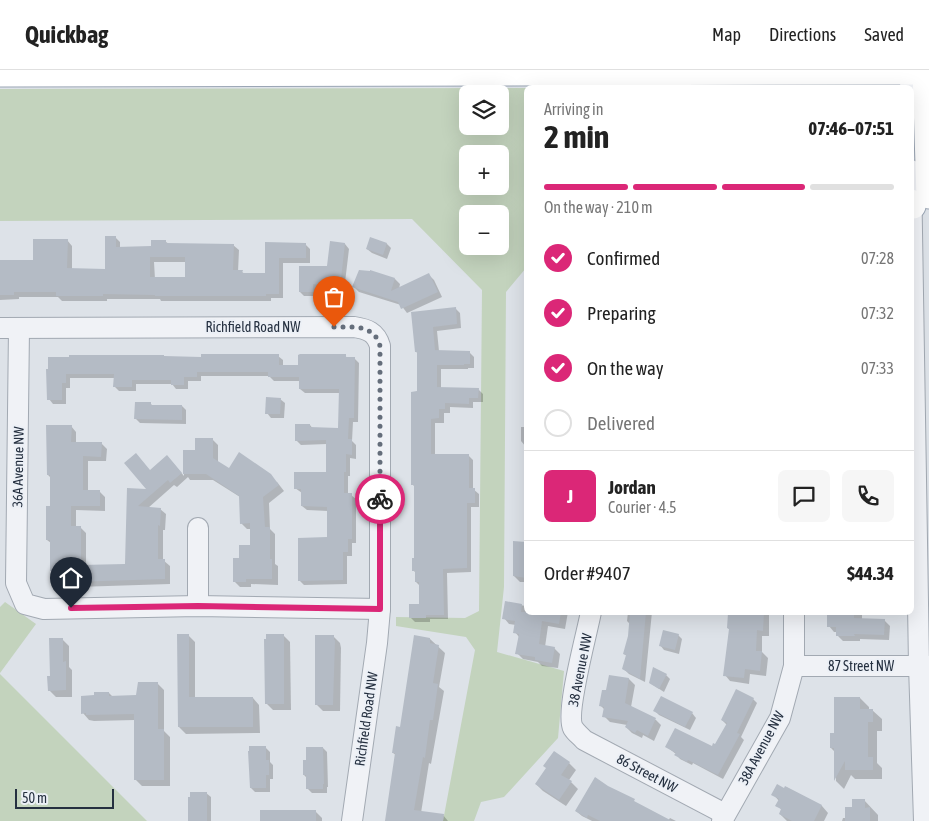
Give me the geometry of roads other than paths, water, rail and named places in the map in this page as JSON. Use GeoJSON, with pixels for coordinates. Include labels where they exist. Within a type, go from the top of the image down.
{"type":"FeatureCollection","features":[{"type":"Feature","properties":{"kind":"main road"},"geometry":{"type":"LineString","coordinates":[[606,73],[636,70]]}},
{"type":"Feature","properties":{"kind":"main road"},"geometry":{"type":"LineString","coordinates":[[766,72],[803,85]]}},
{"type":"Feature","properties":{"kind":"main road"},"geometry":{"type":"LineString","coordinates":[[0,74],[918,73],[918,201]]}},
{"type":"Feature","properties":{"kind":"street"},"geometry":{"type":"LineString","coordinates":[[914,183],[918,201],[924,821]]}},
{"type":"Feature","properties":{"kind":"street","name":"Richfield Road NW"},"geometry":{"type":"LineString","coordinates":[[9,328],[354,327],[365,328],[378,338],[380,346],[380,609],[352,821]]}},
{"type":"Feature","properties":{"kind":"street","name":"36A Avenue NW"},"geometry":{"type":"LineString","coordinates":[[9,328],[16,583],[26,604],[44,609],[198,606]]}},
{"type":"Feature","properties":{"kind":"street"},"geometry":{"type":"LineString","coordinates":[[198,528],[198,606],[380,609]]}},
{"type":"Feature","properties":{"kind":"street","name":"38 Avenue NW"},"geometry":{"type":"LineString","coordinates":[[572,727],[571,711],[574,690],[590,615]]}},
{"type":"Feature","properties":{"kind":"street","name":"38A Avenue NW"},"geometry":{"type":"LineString","coordinates":[[723,817],[780,718],[794,666],[794,615]]}},
{"type":"Feature","properties":{"kind":"street","name":"87 Street NW"},"geometry":{"type":"LineString","coordinates":[[794,666],[924,666]]}},
{"type":"Feature","properties":{"kind":"street","name":"86 Street NW"},"geometry":{"type":"LineString","coordinates":[[572,727],[584,740],[723,817]]}}]}
